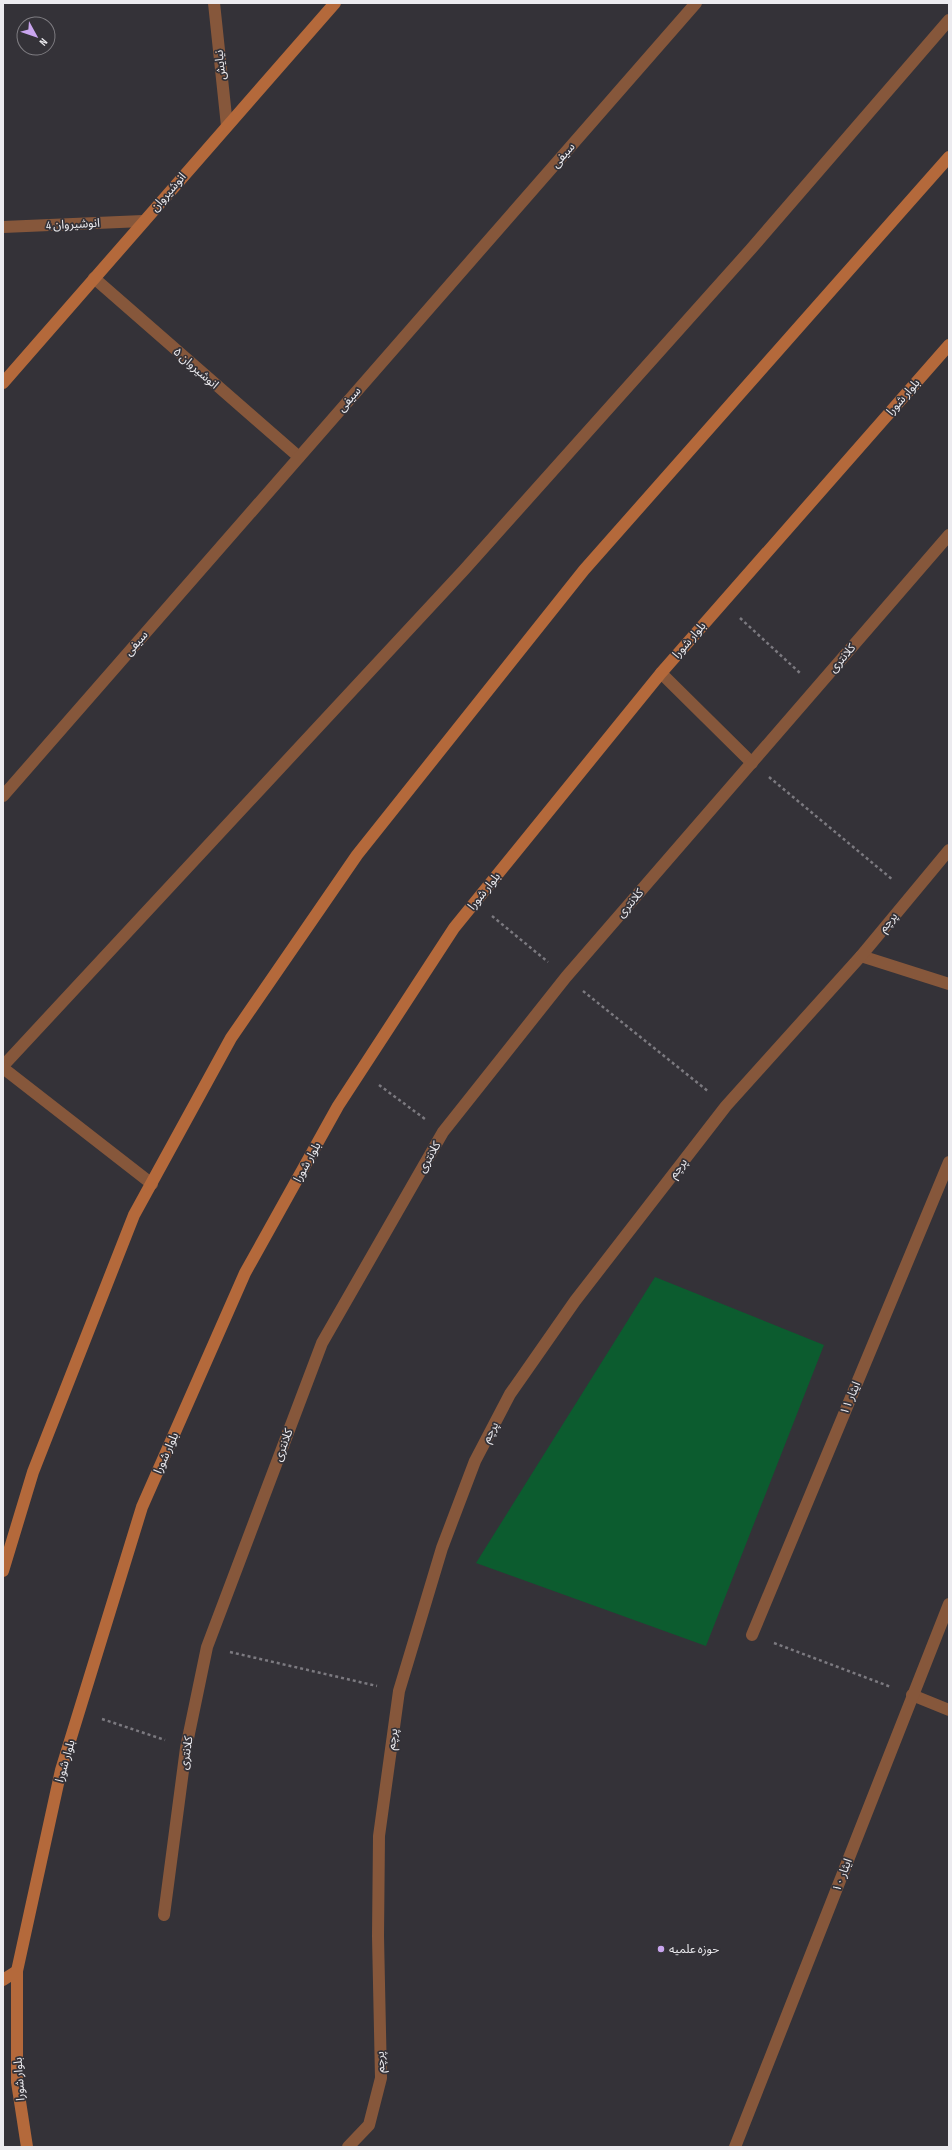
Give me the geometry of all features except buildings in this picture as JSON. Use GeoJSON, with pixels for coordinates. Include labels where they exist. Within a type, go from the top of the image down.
{"type":"FeatureCollection","features":[{"type":"Feature","properties":{"kind":"main road","name":"انوشیروان"},"geometry":{"type":"LineString","coordinates":[[3,383],[335,3]]}},
{"type":"Feature","properties":{"kind":"main road"},"geometry":{"type":"LineString","coordinates":[[3,1571],[33,1472],[134,1215],[231,1038],[357,855],[584,570],[949,157]]}},
{"type":"Feature","properties":{"kind":"main road","name":"بلوار شورا"},"geometry":{"type":"LineString","coordinates":[[27,2147],[17,2082],[17,1971],[62,1770],[142,1507],[245,1273],[338,1106],[454,928],[661,673],[949,345]]}},
{"type":"Feature","properties":{"kind":"main road"},"geometry":{"type":"LineString","coordinates":[[3,1980],[17,1971]]}},
{"type":"Feature","properties":{"kind":"street","name":"نیایش"},"geometry":{"type":"LineString","coordinates":[[214,3],[227,126]]}},
{"type":"Feature","properties":{"kind":"street","name":"سیفی"},"geometry":{"type":"LineString","coordinates":[[3,796],[696,3]]}},
{"type":"Feature","properties":{"kind":"street"},"geometry":{"type":"LineString","coordinates":[[152,1184],[3,1067],[464,570],[751,249],[949,20]]}},
{"type":"Feature","properties":{"kind":"street","name":"انوشیروان 4"},"geometry":{"type":"LineString","coordinates":[[3,227],[143,221]]}},
{"type":"Feature","properties":{"kind":"street","name":"انوشیروان ۵"},"geometry":{"type":"LineString","coordinates":[[94,278],[299,458]]}},
{"type":"Feature","properties":{"kind":"street","name":"کلانتری"},"geometry":{"type":"LineString","coordinates":[[164,1915],[186,1748],[207,1647],[322,1343],[443,1132],[566,977],[949,535]]}},
{"type":"Feature","properties":{"kind":"street"},"geometry":{"type":"LineString","coordinates":[[661,673],[752,763]]}},
{"type":"Feature","properties":{"kind":"street","name":"پرچم"},"geometry":{"type":"LineString","coordinates":[[348,2147],[369,2125],[381,2078],[378,1936],[379,1836],[399,1691],[442,1548],[472,1468],[510,1394],[575,1301],[726,1106],[861,956],[949,850]]}},
{"type":"Feature","properties":{"kind":"street"},"geometry":{"type":"LineString","coordinates":[[861,956],[949,984]]}},
{"type":"Feature","properties":{"kind":"street","name":"ایثار ۱۱"},"geometry":{"type":"LineString","coordinates":[[752,1635],[949,1162]]}},
{"type":"Feature","properties":{"kind":"street","name":"ایثار ۱۰"},"geometry":{"type":"LineString","coordinates":[[735,2147],[949,1604]]}},
{"type":"Feature","properties":{"kind":"street"},"geometry":{"type":"LineString","coordinates":[[912,1695],[949,1710]]}},
{"type":"Feature","properties":{"kind":"path"},"geometry":{"type":"LineString","coordinates":[[723,602],[816,688]]}},
{"type":"Feature","properties":{"kind":"path"},"geometry":{"type":"LineString","coordinates":[[752,763],[911,894]]}},
{"type":"Feature","properties":{"kind":"path"},"geometry":{"type":"LineString","coordinates":[[475,902],[726,1106]]}},
{"type":"Feature","properties":{"kind":"path"},"geometry":{"type":"LineString","coordinates":[[361,1071],[443,1132]]}},
{"type":"Feature","properties":{"kind":"path"},"geometry":{"type":"LineString","coordinates":[[752,1635],[912,1695]]}},
{"type":"Feature","properties":{"kind":"path"},"geometry":{"type":"LineString","coordinates":[[207,1647],[399,1691]]}},
{"type":"Feature","properties":{"kind":"path"},"geometry":{"type":"LineString","coordinates":[[80,1712],[186,1748]]}},
{"type":"Feature","properties":{"kind":"green space"},"geometry":{"type":"Polygon","coordinates":[[[655,1277],[824,1345],[706,1646],[476,1563],[655,1277]]]}},
{"type":"Feature","properties":{"kind":"place","name":"حوزه علمیه"},"geometry":{"type":"Point","coordinates":[661,1949]}}]}
